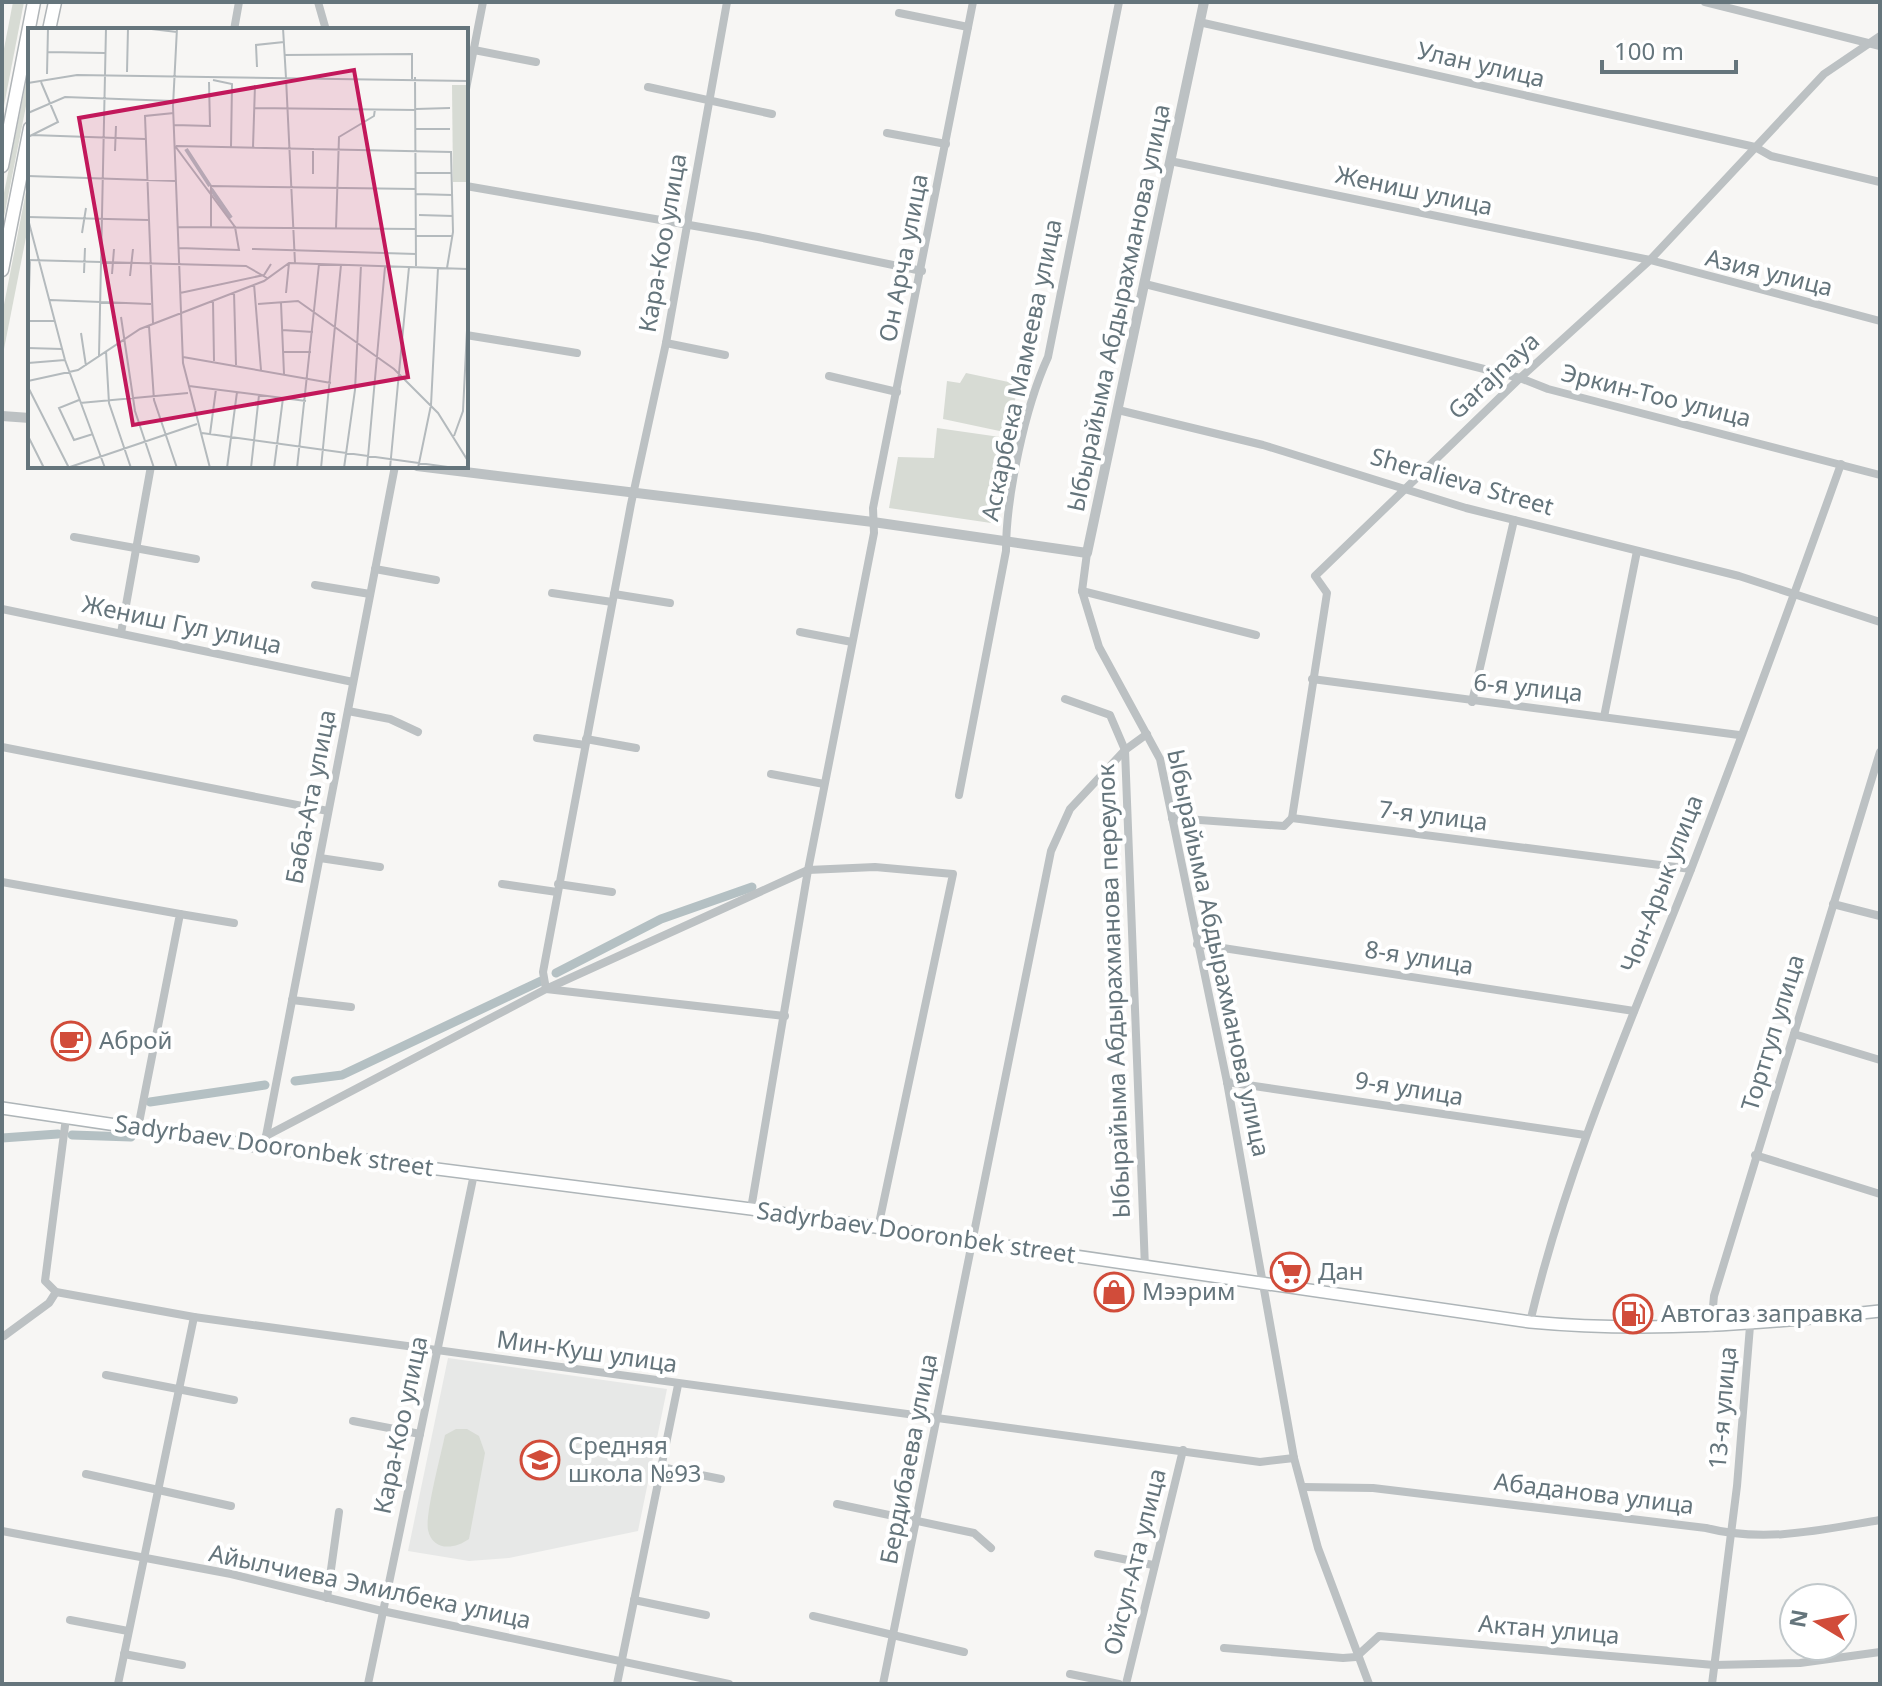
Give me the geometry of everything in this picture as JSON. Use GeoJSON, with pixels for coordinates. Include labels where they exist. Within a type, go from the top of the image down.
{"type":"FeatureCollection","features":[{"type":"Feature","properties":{"kind":"main road"},"geometry":{"type":"LineString","coordinates":[[28,28],[33,2]]}},
{"type":"Feature","properties":{"kind":"main road"},"geometry":{"type":"LineString","coordinates":[[49,28],[55,2]]}},
{"type":"Feature","properties":{"kind":"main road"},"geometry":{"type":"LineString","coordinates":[[2,166],[28,28]]}},
{"type":"Feature","properties":{"kind":"main road"},"geometry":{"type":"LineString","coordinates":[[2,270],[28,138]]}},
{"type":"Feature","properties":{"kind":"main road","name":"Sadyrbaev Dooronbek street"},"geometry":{"type":"LineString","coordinates":[[2,1108],[138,1128],[265,1141],[474,1174],[751,1209],[1530,1322],[1630,1329],[1711,1328],[1880,1311]]}},
{"type":"Feature","properties":{"kind":"street"},"geometry":{"type":"LineString","coordinates":[[234,28],[239,2]]}},
{"type":"Feature","properties":{"kind":"street"},"geometry":{"type":"LineString","coordinates":[[318,2],[325,28]]}},
{"type":"Feature","properties":{"kind":"street"},"geometry":{"type":"LineString","coordinates":[[483,2],[470,51],[536,62]]}},
{"type":"Feature","properties":{"kind":"street","name":"Кара-Коо улица"},"geometry":{"type":"LineString","coordinates":[[546,989],[543,972],[558,888],[613,598],[666,343],[727,2]]}},
{"type":"Feature","properties":{"kind":"street","name":"Он Арча улица"},"geometry":{"type":"LineString","coordinates":[[751,1209],[808,870],[973,2]]}},
{"type":"Feature","properties":{"kind":"street","name":"Аскарбека Мамеева улица"},"geometry":{"type":"LineString","coordinates":[[959,795],[1034,386],[1048,357],[1119,2]]}},
{"type":"Feature","properties":{"kind":"street","name":"Ыбырайыма Абдырахманова улица"},"geometry":{"type":"LineString","coordinates":[[1204,2],[1087,553],[1082,591],[1099,647],[1160,759],[1227,1082],[1294,1458],[1318,1548],[1356,1657],[1369,1684]]}},
{"type":"Feature","properties":{"kind":"street"},"geometry":{"type":"LineString","coordinates":[[1705,2],[1880,46]]}},
{"type":"Feature","properties":{"kind":"street"},"geometry":{"type":"LineString","coordinates":[[899,13],[968,27]]}},
{"type":"Feature","properties":{"kind":"street","name":"Улан улица"},"geometry":{"type":"LineString","coordinates":[[1199,22],[1755,147],[1771,156],[1880,182]]}},
{"type":"Feature","properties":{"kind":"street","name":"Garajnaya"},"geometry":{"type":"LineString","coordinates":[[1292,818],[1327,593],[1315,576],[1520,378],[1650,260],[1824,74],[1880,36]]}},
{"type":"Feature","properties":{"kind":"street"},"geometry":{"type":"LineString","coordinates":[[648,87],[772,114]]}},
{"type":"Feature","properties":{"kind":"street"},"geometry":{"type":"LineString","coordinates":[[887,133],[946,144]]}},
{"type":"Feature","properties":{"kind":"street","name":"Жениш улица"},"geometry":{"type":"LineString","coordinates":[[1170,161],[1650,260]]}},
{"type":"Feature","properties":{"kind":"street"},"geometry":{"type":"LineString","coordinates":[[468,186],[686,227],[758,237],[922,271]]}},
{"type":"Feature","properties":{"kind":"street","name":"Азия улица"},"geometry":{"type":"LineString","coordinates":[[1650,260],[1880,321]]}},
{"type":"Feature","properties":{"kind":"street","name":"Эркин-Тоо улица"},"geometry":{"type":"LineString","coordinates":[[1145,284],[1520,378],[1548,389],[1880,475]]}},
{"type":"Feature","properties":{"kind":"street"},"geometry":{"type":"LineString","coordinates":[[468,335],[577,353]]}},
{"type":"Feature","properties":{"kind":"street"},"geometry":{"type":"LineString","coordinates":[[666,343],[725,355]]}},
{"type":"Feature","properties":{"kind":"street"},"geometry":{"type":"LineString","coordinates":[[829,376],[897,392]]}},
{"type":"Feature","properties":{"kind":"street","name":"Sheralieva Street"},"geometry":{"type":"LineString","coordinates":[[1118,410],[1263,445],[1466,508],[1794,594],[1880,622]]}},
{"type":"Feature","properties":{"kind":"street"},"geometry":{"type":"LineString","coordinates":[[2,416],[28,418]]}},
{"type":"Feature","properties":{"kind":"street","name":"Чон-Арык улица"},"geometry":{"type":"LineString","coordinates":[[1530,1322],[1550,1239],[1585,1135],[1691,869],[1841,464]]}},
{"type":"Feature","properties":{"kind":"street"},"geometry":{"type":"LineString","coordinates":[[121,633],[151,468]]}},
{"type":"Feature","properties":{"kind":"street","name":"Баба-Ата улица"},"geometry":{"type":"LineString","coordinates":[[265,1141],[395,468]]}},
{"type":"Feature","properties":{"kind":"street"},"geometry":{"type":"LineString","coordinates":[[434,468],[1006,539],[1087,553]]}},
{"type":"Feature","properties":{"kind":"street"},"geometry":{"type":"LineString","coordinates":[[1472,702],[1514,520]]}},
{"type":"Feature","properties":{"kind":"street"},"geometry":{"type":"LineString","coordinates":[[74,537],[196,559]]}},
{"type":"Feature","properties":{"kind":"street"},"geometry":{"type":"LineString","coordinates":[[1604,717],[1637,551]]}},
{"type":"Feature","properties":{"kind":"street"},"geometry":{"type":"LineString","coordinates":[[375,569],[436,580]]}},
{"type":"Feature","properties":{"kind":"street"},"geometry":{"type":"LineString","coordinates":[[315,585],[370,594]]}},
{"type":"Feature","properties":{"kind":"street"},"geometry":{"type":"LineString","coordinates":[[1082,591],[1256,635]]}},
{"type":"Feature","properties":{"kind":"street"},"geometry":{"type":"LineString","coordinates":[[552,593],[670,603]]}},
{"type":"Feature","properties":{"kind":"street","name":"Жениш Гул улица"},"geometry":{"type":"LineString","coordinates":[[2,609],[353,682]]}},
{"type":"Feature","properties":{"kind":"street"},"geometry":{"type":"LineString","coordinates":[[800,632],[852,642]]}},
{"type":"Feature","properties":{"kind":"street","name":"6-я улица"},"geometry":{"type":"LineString","coordinates":[[1312,679],[1739,735]]}},
{"type":"Feature","properties":{"kind":"street","name":"Ыбырайыма Абдырахманова переулок"},"geometry":{"type":"LineString","coordinates":[[1065,699],[1110,715],[1125,750],[1145,1268]]}},
{"type":"Feature","properties":{"kind":"street"},"geometry":{"type":"LineString","coordinates":[[348,711],[390,719],[418,732]]}},
{"type":"Feature","properties":{"kind":"street","name":"Бердибаева улица"},"geometry":{"type":"LineString","coordinates":[[883,1684],[919,1519],[1051,851],[1070,809],[1125,750],[1147,734]]}},
{"type":"Feature","properties":{"kind":"street"},"geometry":{"type":"LineString","coordinates":[[537,738],[636,748]]}},
{"type":"Feature","properties":{"kind":"street"},"geometry":{"type":"LineString","coordinates":[[2,747],[328,811]]}},
{"type":"Feature","properties":{"kind":"street","name":"Тортгул улица"},"geometry":{"type":"LineString","coordinates":[[1711,1328],[1714,1296],[1755,1155],[1880,752]]}},
{"type":"Feature","properties":{"kind":"street"},"geometry":{"type":"LineString","coordinates":[[771,774],[824,784]]}},
{"type":"Feature","properties":{"kind":"street","name":"7-я улица"},"geometry":{"type":"LineString","coordinates":[[1172,818],[1284,826],[1292,818],[1691,869]]}},
{"type":"Feature","properties":{"kind":"street"},"geometry":{"type":"LineString","coordinates":[[320,858],[380,867]]}},
{"type":"Feature","properties":{"kind":"street"},"geometry":{"type":"LineString","coordinates":[[265,1141],[546,989],[808,870],[875,867],[953,874],[878,1228]]}},
{"type":"Feature","properties":{"kind":"street"},"geometry":{"type":"LineString","coordinates":[[2,882],[234,923]]}},
{"type":"Feature","properties":{"kind":"street"},"geometry":{"type":"LineString","coordinates":[[502,884],[612,892]]}},
{"type":"Feature","properties":{"kind":"street"},"geometry":{"type":"LineString","coordinates":[[1833,904],[1880,916]]}},
{"type":"Feature","properties":{"kind":"street"},"geometry":{"type":"LineString","coordinates":[[138,1128],[180,914]]}},
{"type":"Feature","properties":{"kind":"street","name":"8-я улица"},"geometry":{"type":"LineString","coordinates":[[1197,944],[1634,1011]]}},
{"type":"Feature","properties":{"kind":"street"},"geometry":{"type":"LineString","coordinates":[[546,989],[785,1016]]}},
{"type":"Feature","properties":{"kind":"street"},"geometry":{"type":"LineString","coordinates":[[292,1000],[351,1007]]}},
{"type":"Feature","properties":{"kind":"street"},"geometry":{"type":"LineString","coordinates":[[1794,1034],[1880,1060]]}},
{"type":"Feature","properties":{"kind":"street","name":"9-я улица"},"geometry":{"type":"LineString","coordinates":[[1227,1082],[1585,1135]]}},
{"type":"Feature","properties":{"kind":"street"},"geometry":{"type":"LineString","coordinates":[[4,1336],[49,1303],[56,1292],[45,1281],[66,1118]]}},
{"type":"Feature","properties":{"kind":"street"},"geometry":{"type":"LineString","coordinates":[[1755,1155],[1880,1194]]}},
{"type":"Feature","properties":{"kind":"street","name":"Кара-Коо улица"},"geometry":{"type":"LineString","coordinates":[[368,1684],[474,1174]]}},
{"type":"Feature","properties":{"kind":"street","name":"Мин-Куш улица"},"geometry":{"type":"LineString","coordinates":[[56,1292],[194,1317],[678,1385],[937,1416],[1011,1430],[1260,1462],[1294,1458]]}},
{"type":"Feature","properties":{"kind":"street"},"geometry":{"type":"LineString","coordinates":[[118,1684],[194,1317]]}},
{"type":"Feature","properties":{"kind":"street","name":"13-я улица"},"geometry":{"type":"LineString","coordinates":[[1712,1684],[1750,1326]]}},
{"type":"Feature","properties":{"kind":"street"},"geometry":{"type":"LineString","coordinates":[[106,1375],[234,1400]]}},
{"type":"Feature","properties":{"kind":"street"},"geometry":{"type":"LineString","coordinates":[[617,1684],[678,1385]]}},
{"type":"Feature","properties":{"kind":"street"},"geometry":{"type":"LineString","coordinates":[[353,1421],[420,1434]]}},
{"type":"Feature","properties":{"kind":"street","name":"Ойсул-Ата улица"},"geometry":{"type":"LineString","coordinates":[[1126,1684],[1183,1450]]}},
{"type":"Feature","properties":{"kind":"street"},"geometry":{"type":"LineString","coordinates":[[661,1467],[721,1479]]}},
{"type":"Feature","properties":{"kind":"street"},"geometry":{"type":"LineString","coordinates":[[86,1474],[156,1492],[231,1506]]}},
{"type":"Feature","properties":{"kind":"street","name":"Абаданова улица"},"geometry":{"type":"LineString","coordinates":[[1303,1487],[1373,1488],[1706,1528],[1730,1534],[1785,1536],[1880,1520]]}},
{"type":"Feature","properties":{"kind":"street"},"geometry":{"type":"LineString","coordinates":[[837,1504],[974,1533],[991,1548]]}},
{"type":"Feature","properties":{"kind":"street"},"geometry":{"type":"LineString","coordinates":[[327,1598],[339,1512]]}},
{"type":"Feature","properties":{"kind":"street","name":"Айылчиева Эмилбека улица"},"geometry":{"type":"LineString","coordinates":[[2,1531],[231,1574],[382,1611],[729,1684]]}},
{"type":"Feature","properties":{"kind":"street"},"geometry":{"type":"LineString","coordinates":[[1098,1554],[1153,1565]]}},
{"type":"Feature","properties":{"kind":"street"},"geometry":{"type":"LineString","coordinates":[[634,1600],[706,1615]]}},
{"type":"Feature","properties":{"kind":"street"},"geometry":{"type":"LineString","coordinates":[[813,1616],[964,1652]]}},
{"type":"Feature","properties":{"kind":"street"},"geometry":{"type":"LineString","coordinates":[[70,1620],[128,1631]]}},
{"type":"Feature","properties":{"kind":"street","name":"Актан улица"},"geometry":{"type":"LineString","coordinates":[[1356,1657],[1379,1636],[1714,1665],[1800,1663],[1880,1652]]}},
{"type":"Feature","properties":{"kind":"street"},"geometry":{"type":"LineString","coordinates":[[1224,1648],[1356,1657]]}},
{"type":"Feature","properties":{"kind":"street"},"geometry":{"type":"LineString","coordinates":[[124,1654],[182,1665]]}},
{"type":"Feature","properties":{"kind":"street"},"geometry":{"type":"LineString","coordinates":[[1070,1674],[1119,1684]]}},
{"type":"Feature","properties":{"kind":"shaded area"},"geometry":{"type":"Polygon","coordinates":[[[13,2],[24,2],[2,116],[2,59],[13,2]]]}},
{"type":"Feature","properties":{"kind":"shaded area"},"geometry":{"type":"Polygon","coordinates":[[[28,72],[28,96],[2,227],[2,203],[28,72]]]}},
{"type":"Feature","properties":{"kind":"shaded area"},"geometry":{"type":"Polygon","coordinates":[[[28,181],[28,227],[2,359],[2,315],[28,181]]]}},
{"type":"Feature","properties":{"kind":"shaded area"},"geometry":{"type":"Polygon","coordinates":[[[966,373],[1018,384],[1009,433],[943,419],[947,381],[960,383],[966,373]]]}},
{"type":"Feature","properties":{"kind":"shaded area"},"geometry":{"type":"Polygon","coordinates":[[[937,428],[1007,438],[991,523],[889,508],[898,457],[934,458],[937,428]]]}},
{"type":"Feature","properties":{"kind":"shaded area","name":"Средняя школа №93"},"geometry":{"type":"Polygon","coordinates":[[[448,1358],[667,1389],[638,1531],[509,1558],[469,1561],[408,1551],[448,1358]]]}},
{"type":"Feature","properties":{"kind":"shaded area"},"geometry":{"type":"Polygon","coordinates":[[[456,1429],[467,1429],[479,1436],[485,1453],[469,1539],[445,1546],[439,1545],[431,1537],[428,1522],[445,1435],[456,1429]]]}},
{"type":"Feature","properties":{"kind":"waterway"},"geometry":{"type":"LineString","coordinates":[[556,973],[661,919],[752,887]]}},
{"type":"Feature","properties":{"kind":"waterway"},"geometry":{"type":"LineString","coordinates":[[295,1081],[342,1075],[541,981]]}},
{"type":"Feature","properties":{"kind":"waterway"},"geometry":{"type":"LineString","coordinates":[[150,1102],[265,1085]]}},
{"type":"Feature","properties":{"kind":"waterway"},"geometry":{"type":"LineString","coordinates":[[2,1138],[58,1134]]}},
{"type":"Feature","properties":{"kind":"waterway"},"geometry":{"type":"LineString","coordinates":[[72,1135],[131,1137]]}},
{"type":"Feature","properties":{"kind":"place","name":"Аброй"},"geometry":{"type":"Point","coordinates":[71,1041]}},
{"type":"Feature","properties":{"kind":"place","name":"Дан"},"geometry":{"type":"Point","coordinates":[1290,1272]}},
{"type":"Feature","properties":{"kind":"place","name":"Мээрим"},"geometry":{"type":"Point","coordinates":[1114,1292]}},
{"type":"Feature","properties":{"kind":"place","name":"Автогаз заправка"},"geometry":{"type":"Point","coordinates":[1633,1314]}},
{"type":"Feature","properties":{"kind":"place","name":"Средняя школа №93"},"geometry":{"type":"Point","coordinates":[540,1460]}}]}
